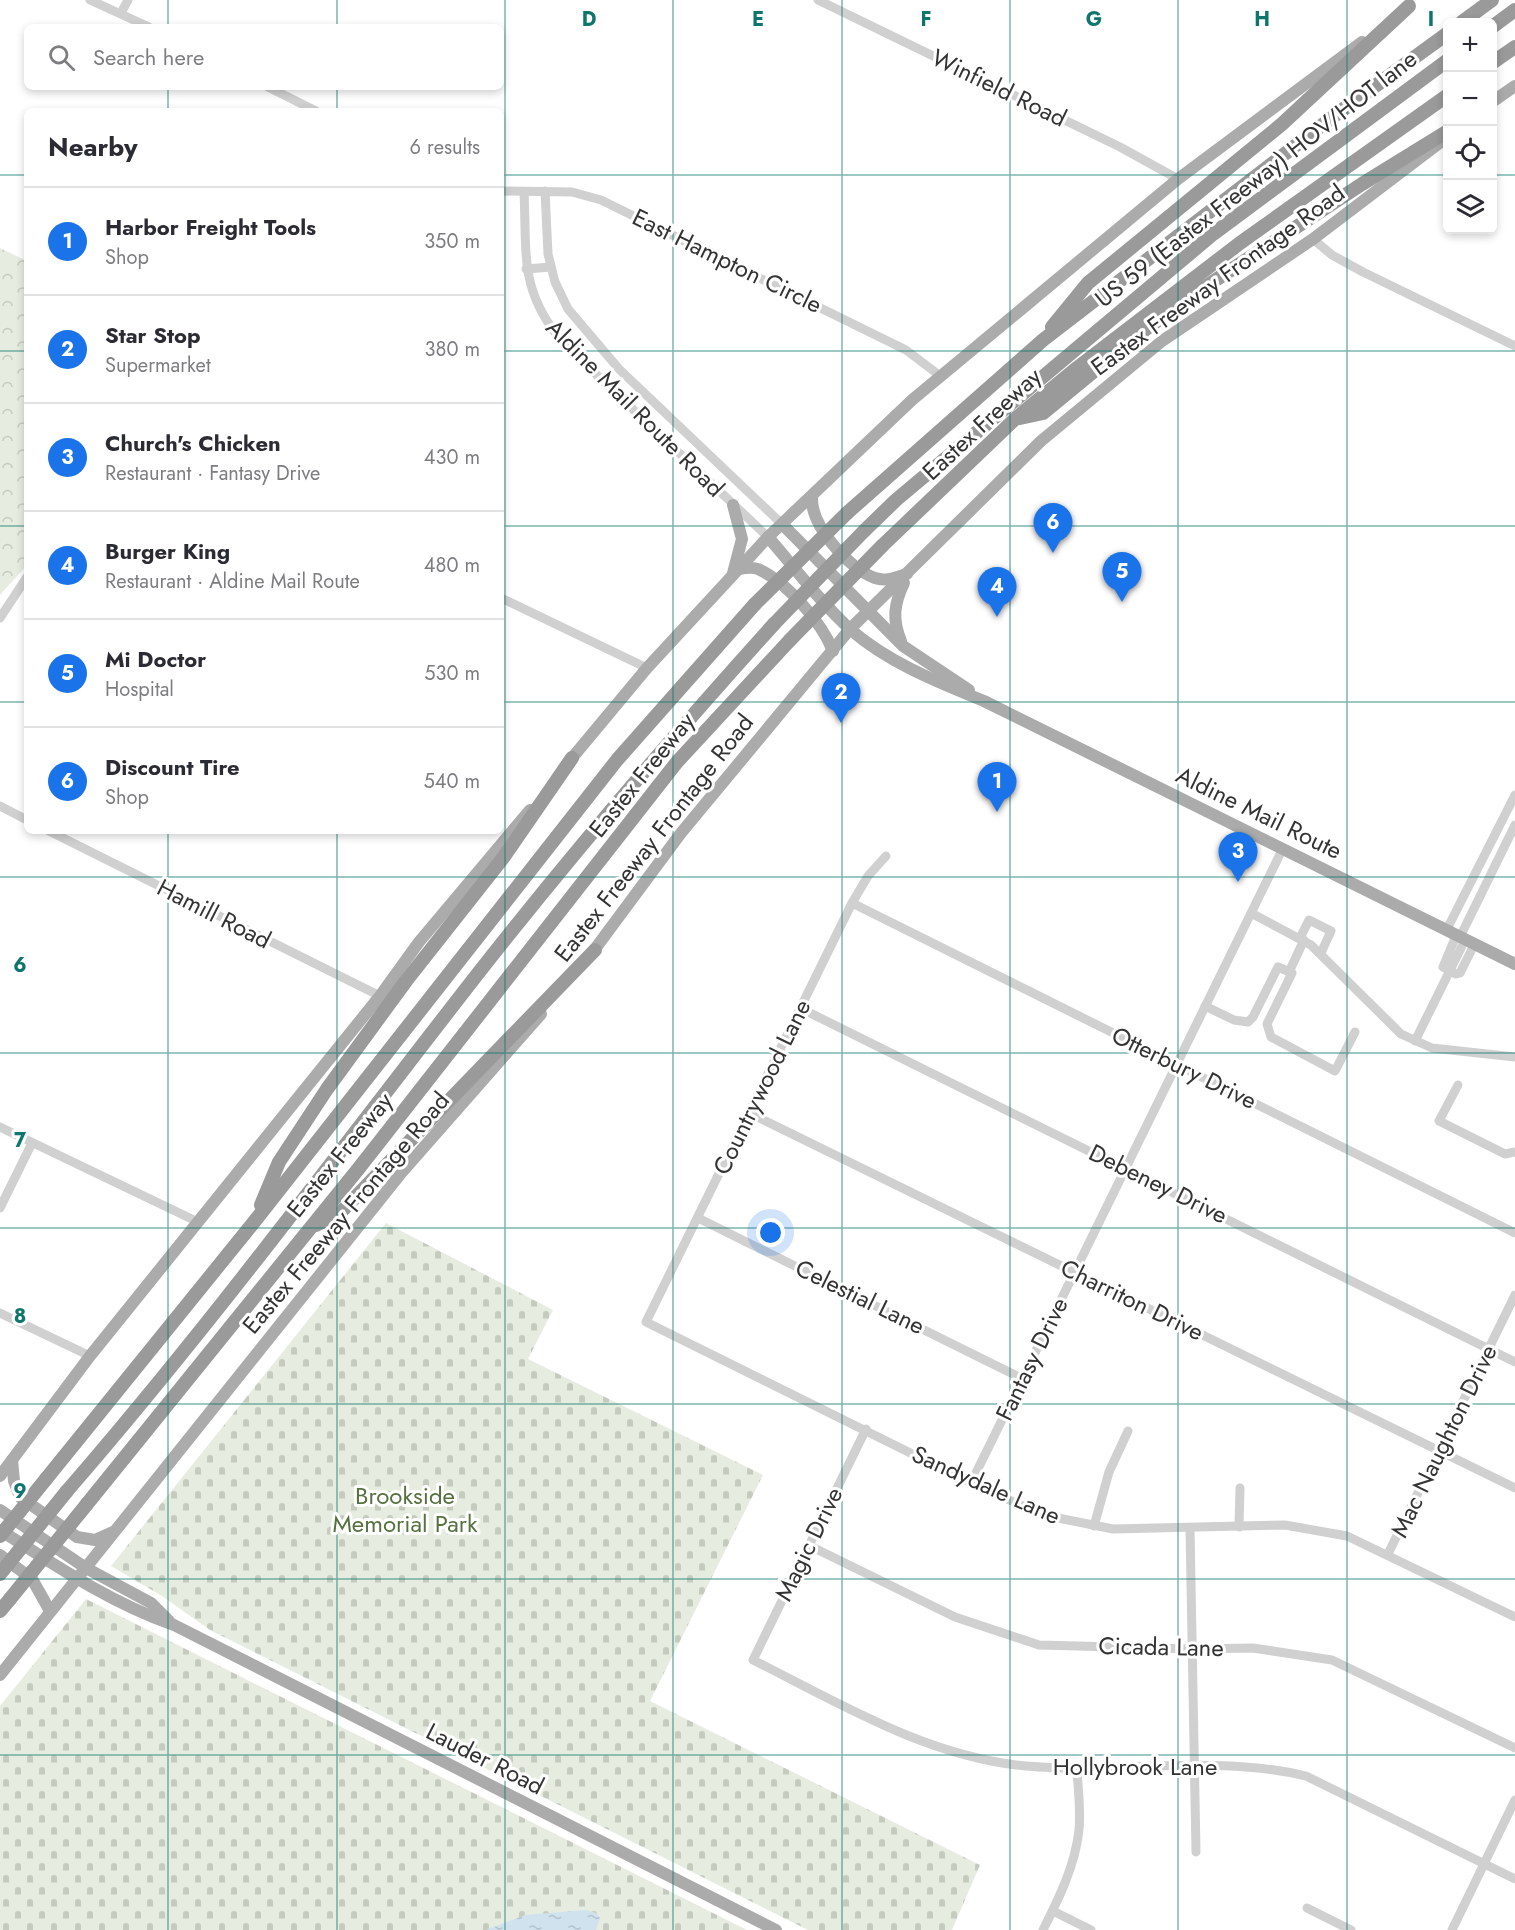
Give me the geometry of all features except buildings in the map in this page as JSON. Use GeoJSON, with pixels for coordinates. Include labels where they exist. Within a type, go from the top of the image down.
{"type":"FeatureCollection","features":[{"type":"Feature","properties":{"kind":"highway"},"geometry":{"type":"LineString","coordinates":[[1467,18],[1492,0]]}},
{"type":"Feature","properties":{"kind":"highway"},"geometry":{"type":"LineString","coordinates":[[1043,339],[1088,283],[1282,124],[1413,3]]}},
{"type":"Feature","properties":{"kind":"highway"},"geometry":{"type":"LineString","coordinates":[[1497,23],[1515,10]]}},
{"type":"Feature","properties":{"kind":"highway","name":"Eastex Freeway"},"geometry":{"type":"LineString","coordinates":[[0,1536],[254,1222],[617,760],[755,604],[847,513],[1043,339],[1334,116],[1443,37]]}},
{"type":"Feature","properties":{"kind":"highway"},"geometry":{"type":"LineString","coordinates":[[1497,60],[1515,47]]}},
{"type":"Feature","properties":{"kind":"highway","name":"US 59 (Eastex Freeway) HOV/HOT lane"},"geometry":{"type":"LineString","coordinates":[[0,1574],[67,1491],[157,1387],[541,894],[697,709],[774,624],[904,493],[1213,234],[1443,64]]}},
{"type":"Feature","properties":{"kind":"highway","name":"Eastex Freeway"},"geometry":{"type":"LineString","coordinates":[[0,1611],[309,1229],[677,762],[790,640],[882,546],[1015,419],[1077,368],[1240,243],[1443,99]]}},
{"type":"Feature","properties":{"kind":"highway"},"geometry":{"type":"LineString","coordinates":[[1015,419],[1043,413],[1134,338],[1182,302],[1362,184],[1443,134]]}},
{"type":"Feature","properties":{"kind":"highway"},"geometry":{"type":"LineString","coordinates":[[254,1222],[279,1162],[327,1089],[406,981],[502,858],[572,758]]}},
{"type":"Feature","properties":{"kind":"highway"},"geometry":{"type":"LineString","coordinates":[[309,1229],[341,1212],[595,950]]}},
{"type":"Feature","properties":{"kind":"main road"},"geometry":{"type":"LineString","coordinates":[[0,1476],[90,1356],[380,996],[419,942],[647,668],[768,537],[812,498],[939,375],[1178,179],[1300,90],[1413,3]]}},
{"type":"Feature","properties":{"kind":"main road"},"geometry":{"type":"LineString","coordinates":[[1497,99],[1515,86]]}},
{"type":"Feature","properties":{"kind":"main road","name":"Eastex Freeway Frontage Road"},"geometry":{"type":"LineString","coordinates":[[0,1675],[402,1172],[477,1090],[595,950],[688,825],[850,629],[1041,441],[1153,348],[1313,239],[1443,141]]}},
{"type":"Feature","properties":{"kind":"main road"},"geometry":{"type":"LineString","coordinates":[[812,498],[815,519],[827,539],[853,563],[874,578],[888,579],[908,574]]}},
{"type":"Feature","properties":{"kind":"main road"},"geometry":{"type":"LineString","coordinates":[[733,505],[742,539],[735,573]]}},
{"type":"Feature","properties":{"kind":"main road","name":"Aldine Mail Route"},"geometry":{"type":"LineString","coordinates":[[782,524],[903,646],[984,701]]}},
{"type":"Feature","properties":{"kind":"main road","name":"Aldine Mail Route"},"geometry":{"type":"LineString","coordinates":[[768,537],[850,629],[882,653],[938,683],[984,701],[1515,964]]}},
{"type":"Feature","properties":{"kind":"main road"},"geometry":{"type":"LineString","coordinates":[[735,573],[757,568],[785,588],[826,634],[833,651]]}},
{"type":"Feature","properties":{"kind":"main road"},"geometry":{"type":"LineString","coordinates":[[903,646],[894,618],[896,600],[908,574]]}},
{"type":"Feature","properties":{"kind":"main road"},"geometry":{"type":"LineString","coordinates":[[12,1460],[14,1481],[20,1497],[67,1530],[88,1540],[115,1532]]}},
{"type":"Feature","properties":{"kind":"main road"},"geometry":{"type":"LineString","coordinates":[[0,1465],[12,1460]]}},
{"type":"Feature","properties":{"kind":"main road","name":"Lauder Road"},"geometry":{"type":"LineString","coordinates":[[0,1510],[86,1568],[151,1604],[174,1625]]}},
{"type":"Feature","properties":{"kind":"main road","name":"Lauder Road"},"geometry":{"type":"LineString","coordinates":[[0,1530],[77,1579],[138,1613],[174,1625],[776,1930]]}},
{"type":"Feature","properties":{"kind":"main road"},"geometry":{"type":"LineString","coordinates":[[0,1555],[32,1579],[50,1611]]}},
{"type":"Feature","properties":{"kind":"street"},"geometry":{"type":"LineString","coordinates":[[90,0],[143,24]]}},
{"type":"Feature","properties":{"kind":"street"},"geometry":{"type":"LineString","coordinates":[[121,13],[128,0]]}},
{"type":"Feature","properties":{"kind":"street","name":"Winfield Road"},"geometry":{"type":"LineString","coordinates":[[818,0],[1120,147],[1178,179]]}},
{"type":"Feature","properties":{"kind":"street"},"geometry":{"type":"LineString","coordinates":[[274,90],[310,108]]}},
{"type":"Feature","properties":{"kind":"street","name":"East Hampton Circle"},"geometry":{"type":"LineString","coordinates":[[504,191],[572,192],[601,200],[906,350],[939,375]]}},
{"type":"Feature","properties":{"kind":"street","name":"Aldine Mail Route Road"},"geometry":{"type":"LineString","coordinates":[[545,191],[551,267],[555,282],[568,309],[622,372],[782,524]]}},
{"type":"Feature","properties":{"kind":"street","name":"Aldine Mail Route Road"},"geometry":{"type":"LineString","coordinates":[[524,192],[526,269],[537,306],[545,322],[564,344],[768,537]]}},
{"type":"Feature","properties":{"kind":"street"},"geometry":{"type":"LineString","coordinates":[[1313,239],[1332,255],[1363,272],[1515,346]]}},
{"type":"Feature","properties":{"kind":"street"},"geometry":{"type":"LineString","coordinates":[[526,269],[551,267]]}},
{"type":"Feature","properties":{"kind":"street"},"geometry":{"type":"LineString","coordinates":[[609,385],[622,372]]}},
{"type":"Feature","properties":{"kind":"street"},"geometry":{"type":"LineString","coordinates":[[700,474],[715,460]]}},
{"type":"Feature","properties":{"kind":"street"},"geometry":{"type":"LineString","coordinates":[[0,618],[24,582]]}},
{"type":"Feature","properties":{"kind":"street"},"geometry":{"type":"LineString","coordinates":[[504,599],[647,668]]}},
{"type":"Feature","properties":{"kind":"street"},"geometry":{"type":"LineString","coordinates":[[1515,795],[1460,938],[1460,973],[1449,971],[1443,967],[1460,938],[1515,825]]}},
{"type":"Feature","properties":{"kind":"street"},"geometry":{"type":"LineString","coordinates":[[0,806],[24,818]]}},
{"type":"Feature","properties":{"kind":"street","name":"Hamill Road"},"geometry":{"type":"LineString","coordinates":[[55,834],[380,996]]}},
{"type":"Feature","properties":{"kind":"street","name":"Fantasy Drive"},"geometry":{"type":"LineString","coordinates":[[971,1483],[1283,848]]}},
{"type":"Feature","properties":{"kind":"street","name":"Countrywood Lane"},"geometry":{"type":"LineString","coordinates":[[646,1322],[852,903],[868,876],[886,856]]}},
{"type":"Feature","properties":{"kind":"street","name":"Otterbury Drive"},"geometry":{"type":"LineString","coordinates":[[852,903],[1515,1233]]}},
{"type":"Feature","properties":{"kind":"street"},"geometry":{"type":"LineString","coordinates":[[1251,913],[1302,939],[1321,953],[1395,1030],[1415,1041],[1443,1050],[1515,1057]]}},
{"type":"Feature","properties":{"kind":"street"},"geometry":{"type":"LineString","coordinates":[[1289,972],[1309,920],[1331,931],[1321,953]]}},
{"type":"Feature","properties":{"kind":"street"},"geometry":{"type":"LineString","coordinates":[[1205,1006],[1240,1022],[1248,1022],[1253,1017],[1278,967],[1292,974],[1267,1024],[1267,1032],[1274,1040],[1335,1071],[1354,1032]]}},
{"type":"Feature","properties":{"kind":"street"},"geometry":{"type":"LineString","coordinates":[[1415,1041],[1449,971]]}},
{"type":"Feature","properties":{"kind":"street","name":"Debeney Drive"},"geometry":{"type":"LineString","coordinates":[[800,1008],[1515,1362]]}},
{"type":"Feature","properties":{"kind":"street"},"geometry":{"type":"LineString","coordinates":[[1253,1017],[1267,1024]]}},
{"type":"Feature","properties":{"kind":"street"},"geometry":{"type":"LineString","coordinates":[[1458,1085],[1439,1121],[1505,1154],[1515,1152]]}},
{"type":"Feature","properties":{"kind":"street","name":"Charriton Drive"},"geometry":{"type":"LineString","coordinates":[[749,1113],[1515,1488]]}},
{"type":"Feature","properties":{"kind":"street"},"geometry":{"type":"LineString","coordinates":[[0,1127],[198,1222]]}},
{"type":"Feature","properties":{"kind":"street"},"geometry":{"type":"LineString","coordinates":[[0,1209],[32,1143]]}},
{"type":"Feature","properties":{"kind":"street","name":"Celestial Lane"},"geometry":{"type":"LineString","coordinates":[[698,1218],[1021,1378]]}},
{"type":"Feature","properties":{"kind":"street","name":"Mac Naughton Drive"},"geometry":{"type":"LineString","coordinates":[[1388,1554],[1515,1295]]}},
{"type":"Feature","properties":{"kind":"street"},"geometry":{"type":"LineString","coordinates":[[0,1313],[90,1356]]}},
{"type":"Feature","properties":{"kind":"street","name":"Sandydale Lane"},"geometry":{"type":"LineString","coordinates":[[646,1322],[971,1483],[1043,1515],[1113,1529],[1285,1525],[1347,1536],[1515,1617]]}},
{"type":"Feature","properties":{"kind":"street","name":"Magic Drive"},"geometry":{"type":"LineString","coordinates":[[753,1660],[807,1545],[866,1429]]}},
{"type":"Feature","properties":{"kind":"street"},"geometry":{"type":"LineString","coordinates":[[1094,1526],[1109,1472],[1128,1431]]}},
{"type":"Feature","properties":{"kind":"street"},"geometry":{"type":"LineString","coordinates":[[1239,1527],[1240,1488]]}},
{"type":"Feature","properties":{"kind":"street"},"geometry":{"type":"LineString","coordinates":[[1190,1529],[1196,1852]]}},
{"type":"Feature","properties":{"kind":"street","name":"Cicada Lane"},"geometry":{"type":"LineString","coordinates":[[807,1545],[955,1617],[1039,1645],[1192,1649],[1253,1647],[1332,1660],[1515,1748]]}},
{"type":"Feature","properties":{"kind":"street","name":"Hollybrook Lane"},"geometry":{"type":"LineString","coordinates":[[753,1660],[925,1743],[958,1754],[1023,1766],[1077,1769],[1195,1766],[1272,1768],[1306,1776],[1515,1879]]}},
{"type":"Feature","properties":{"kind":"street"},"geometry":{"type":"LineString","coordinates":[[1043,1930],[1068,1879],[1079,1829],[1077,1769]]}},
{"type":"Feature","properties":{"kind":"street"},"geometry":{"type":"LineString","coordinates":[[1452,1930],[1515,1800]]}},
{"type":"Feature","properties":{"kind":"street"},"geometry":{"type":"LineString","coordinates":[[1307,1908],[1351,1930]]}},
{"type":"Feature","properties":{"kind":"street"},"geometry":{"type":"LineString","coordinates":[[1053,1911],[1091,1930]]}},
{"type":"Feature","properties":{"kind":"green space"},"geometry":{"type":"Polygon","coordinates":[[[0,248],[24,260],[24,568],[0,595],[0,248]]]}},
{"type":"Feature","properties":{"kind":"green space","name":"Brookside Memorial Park"},"geometry":{"type":"Polygon","coordinates":[[[386,1223],[553,1310],[528,1359],[763,1475],[650,1701],[980,1865],[952,1930],[808,1930],[210,1630],[162,1596],[111,1566],[386,1223]]]}},
{"type":"Feature","properties":{"kind":"green space"},"geometry":{"type":"Polygon","coordinates":[[[86,1599],[747,1930],[0,1930],[0,1706],[86,1599]]]}},
{"type":"Feature","properties":{"kind":"water"},"geometry":{"type":"Polygon","coordinates":[[[586,1910],[596,1913],[600,1918],[596,1930],[486,1930],[525,1915],[586,1910]]]}},
{"type":"Feature","properties":{"kind":"place","name":"Discount Tire"},"geometry":{"type":"Point","coordinates":[1053,553]}},
{"type":"Feature","properties":{"kind":"place","name":"Mi Doctor"},"geometry":{"type":"Point","coordinates":[1122,602]}},
{"type":"Feature","properties":{"kind":"place","name":"Burger King"},"geometry":{"type":"Point","coordinates":[997,617]}},
{"type":"Feature","properties":{"kind":"place","name":"Star Stop"},"geometry":{"type":"Point","coordinates":[841,723]}},
{"type":"Feature","properties":{"kind":"place","name":"Harbor Freight Tools"},"geometry":{"type":"Point","coordinates":[997,812]}},
{"type":"Feature","properties":{"kind":"place","name":"Church's Chicken"},"geometry":{"type":"Point","coordinates":[1238,882]}}]}
